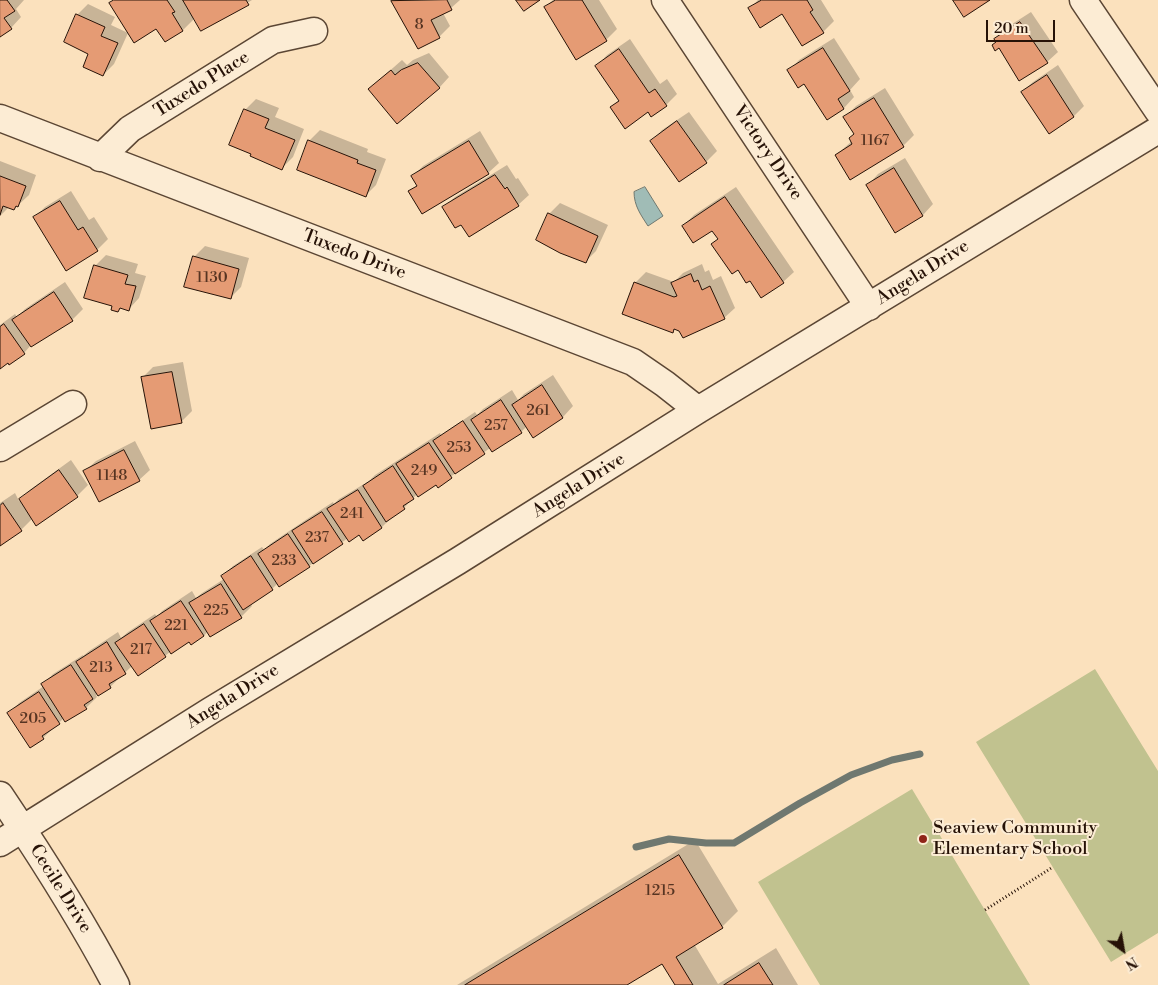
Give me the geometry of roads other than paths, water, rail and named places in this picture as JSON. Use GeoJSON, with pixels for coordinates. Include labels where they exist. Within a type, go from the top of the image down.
{"type":"FeatureCollection","features":[{"type":"Feature","properties":{"kind":"street","name":"Victory Drive"},"geometry":{"type":"LineString","coordinates":[[665,0],[868,307]]}},
{"type":"Feature","properties":{"kind":"street"},"geometry":{"type":"LineString","coordinates":[[1083,0],[1158,111]]}},
{"type":"Feature","properties":{"kind":"street","name":"Tuxedo Place"},"geometry":{"type":"LineString","coordinates":[[100,158],[130,129],[273,40],[314,31]]}},
{"type":"Feature","properties":{"kind":"street","name":"Tuxedo Drive"},"geometry":{"type":"LineString","coordinates":[[0,118],[633,362],[698,410]]}},
{"type":"Feature","properties":{"kind":"street","name":"Angela Drive"},"geometry":{"type":"LineString","coordinates":[[0,843],[210,711],[458,561],[698,410],[1158,130]]}},
{"type":"Feature","properties":{"kind":"street"},"geometry":{"type":"LineString","coordinates":[[0,448],[73,404]]}},
{"type":"Feature","properties":{"kind":"street","name":"Cecile Drive"},"geometry":{"type":"LineString","coordinates":[[0,795],[91,940],[116,985]]}},
{"type":"Feature","properties":{"kind":"water"},"geometry":{"type":"Polygon","coordinates":[[[645,187],[663,216],[648,226],[638,210],[634,197],[634,192],[645,187]]]}},
{"type":"Feature","properties":{"kind":"waterway"},"geometry":{"type":"LineString","coordinates":[[636,847],[669,839],[706,843],[734,843],[851,775],[892,760],[920,754]]}},
{"type":"Feature","properties":{"kind":"place","name":"Seaview Community Elementary School"},"geometry":{"type":"Point","coordinates":[923,839]}}]}
